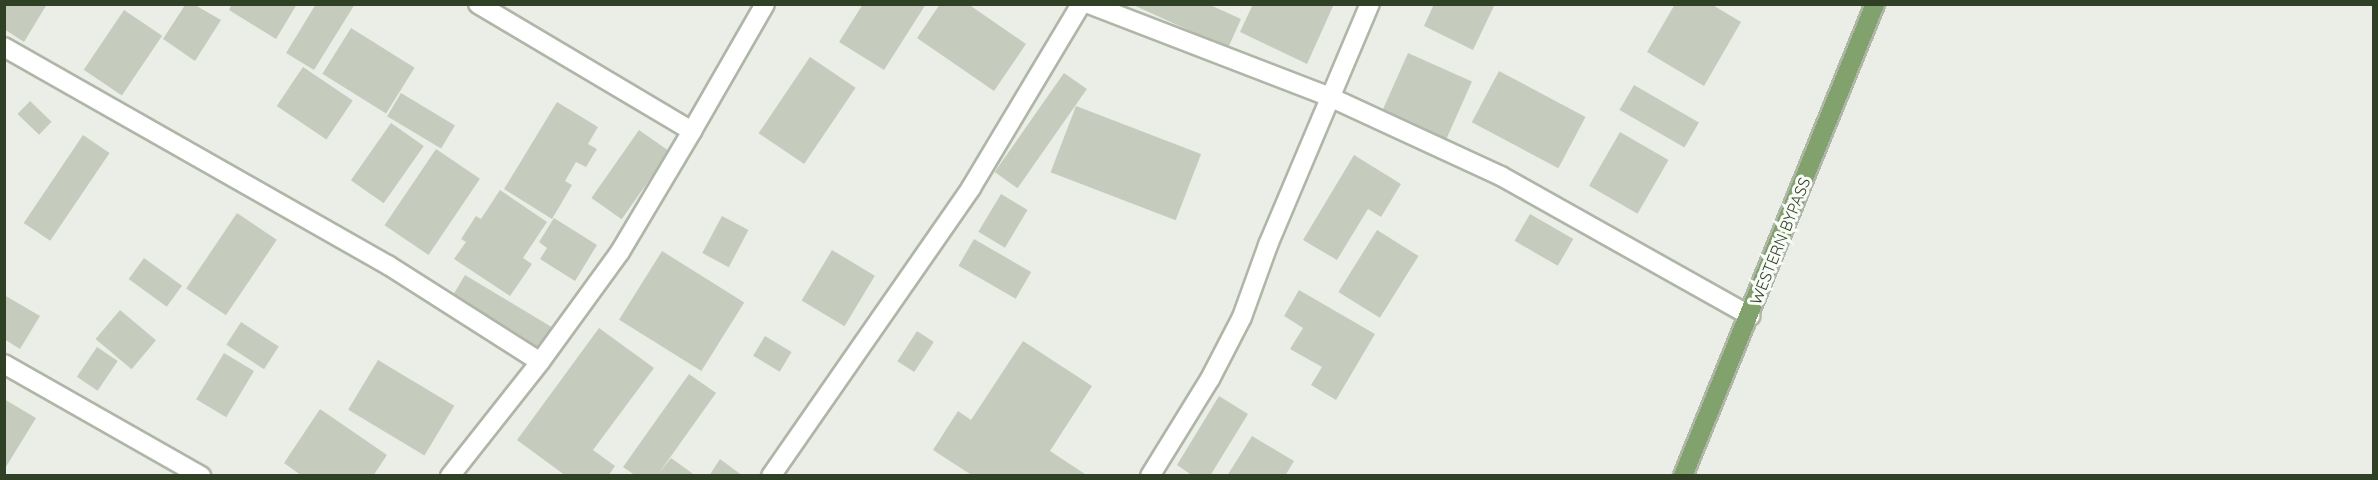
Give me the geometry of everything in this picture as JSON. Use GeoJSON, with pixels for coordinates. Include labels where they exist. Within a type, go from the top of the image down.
{"type":"FeatureCollection","features":[{"type":"Feature","properties":{"kind":"main road","name":"WESTERN BYPASS"},"geometry":{"type":"LineString","coordinates":[[1683,476],[1875,4]]}},
{"type":"Feature","properties":{"kind":"street"},"geometry":{"type":"LineString","coordinates":[[478,4],[692,131]]}},
{"type":"Feature","properties":{"kind":"street"},"geometry":{"type":"LineString","coordinates":[[450,476],[540,362],[620,252],[765,4]]}},
{"type":"Feature","properties":{"kind":"street"},"geometry":{"type":"LineString","coordinates":[[771,476],[971,188],[1081,4]]}},
{"type":"Feature","properties":{"kind":"street"},"geometry":{"type":"LineString","coordinates":[[1089,4],[1332,98],[1501,176],[1750,316]]}},
{"type":"Feature","properties":{"kind":"street"},"geometry":{"type":"LineString","coordinates":[[1150,476],[1210,379],[1242,317],[1268,245],[1370,4]]}},
{"type":"Feature","properties":{"kind":"street"},"geometry":{"type":"LineString","coordinates":[[4,47],[388,265],[540,362]]}},
{"type":"Feature","properties":{"kind":"street"},"geometry":{"type":"LineString","coordinates":[[4,364],[201,476]]}},
{"type":"Feature","properties":{"kind":"building"},"geometry":{"type":"Polygon","coordinates":[[[4,4],[47,4],[24,42],[4,29],[4,4]]]}},
{"type":"Feature","properties":{"kind":"building"},"geometry":{"type":"Polygon","coordinates":[[[232,4],[297,4],[276,39],[229,10],[232,4]]]}},
{"type":"Feature","properties":{"kind":"building"},"geometry":{"type":"Polygon","coordinates":[[[316,4],[355,4],[314,70],[286,53],[316,4]]]}},
{"type":"Feature","properties":{"kind":"building"},"geometry":{"type":"Polygon","coordinates":[[[863,4],[926,4],[884,70],[839,42],[863,4]]]}},
{"type":"Feature","properties":{"kind":"building"},"geometry":{"type":"Polygon","coordinates":[[[940,4],[968,4],[1026,44],[994,91],[917,38],[940,4]]]}},
{"type":"Feature","properties":{"kind":"building"},"geometry":{"type":"Polygon","coordinates":[[[1131,4],[1208,4],[1241,19],[1228,48],[1131,4]]]}},
{"type":"Feature","properties":{"kind":"building"},"geometry":{"type":"Polygon","coordinates":[[[1253,4],[1334,4],[1307,64],[1240,32],[1253,4]]]}},
{"type":"Feature","properties":{"kind":"building"},"geometry":{"type":"Polygon","coordinates":[[[1434,4],[1495,4],[1473,50],[1424,26],[1434,4]]]}},
{"type":"Feature","properties":{"kind":"building"},"geometry":{"type":"Polygon","coordinates":[[[1675,4],[1711,4],[1741,22],[1704,86],[1647,52],[1675,4]]]}},
{"type":"Feature","properties":{"kind":"building"},"geometry":{"type":"Polygon","coordinates":[[[185,5],[195,5],[221,20],[195,61],[163,39],[185,5]]]}},
{"type":"Feature","properties":{"kind":"building"},"geometry":{"type":"Polygon","coordinates":[[[124,10],[162,36],[122,95],[84,70],[124,10]]]}},
{"type":"Feature","properties":{"kind":"building"},"geometry":{"type":"Polygon","coordinates":[[[351,28],[415,68],[386,114],[322,74],[351,28]]]}},
{"type":"Feature","properties":{"kind":"building"},"geometry":{"type":"Polygon","coordinates":[[[1408,53],[1472,81],[1446,140],[1382,111],[1408,53]]]}},
{"type":"Feature","properties":{"kind":"building"},"geometry":{"type":"Polygon","coordinates":[[[810,57],[856,88],[804,164],[759,133],[810,57]]]}},
{"type":"Feature","properties":{"kind":"building"},"geometry":{"type":"Polygon","coordinates":[[[303,67],[353,101],[326,140],[277,106],[303,67]]]}},
{"type":"Feature","properties":{"kind":"building"},"geometry":{"type":"Polygon","coordinates":[[[1499,71],[1586,117],[1558,168],[1472,122],[1499,71]]]}},
{"type":"Feature","properties":{"kind":"building"},"geometry":{"type":"Polygon","coordinates":[[[1064,73],[1087,89],[1018,188],[995,172],[1064,73]]]}},
{"type":"Feature","properties":{"kind":"building"},"geometry":{"type":"Polygon","coordinates":[[[1634,85],[1699,122],[1684,148],[1620,110],[1634,85]]]}},
{"type":"Feature","properties":{"kind":"building"},"geometry":{"type":"Polygon","coordinates":[[[401,93],[455,125],[441,149],[387,116],[401,93]]]}},
{"type":"Feature","properties":{"kind":"building"},"geometry":{"type":"Polygon","coordinates":[[[30,101],[52,122],[39,135],[17,114],[30,101]]]}},
{"type":"Feature","properties":{"kind":"building"},"geometry":{"type":"Polygon","coordinates":[[[557,102],[598,127],[588,144],[597,149],[586,167],[576,162],[565,181],[572,185],[552,219],[504,189],[557,102]]]}},
{"type":"Feature","properties":{"kind":"building"},"geometry":{"type":"Polygon","coordinates":[[[1076,106],[1201,154],[1176,220],[1051,172],[1076,106]]]}},
{"type":"Feature","properties":{"kind":"building"},"geometry":{"type":"Polygon","coordinates":[[[391,123],[424,146],[384,203],[351,180],[391,123]]]}},
{"type":"Feature","properties":{"kind":"building"},"geometry":{"type":"Polygon","coordinates":[[[639,130],[669,151],[622,219],[591,198],[639,130]]]}},
{"type":"Feature","properties":{"kind":"building"},"geometry":{"type":"Polygon","coordinates":[[[1620,132],[1668,160],[1637,214],[1589,186],[1620,132]]]}},
{"type":"Feature","properties":{"kind":"building"},"geometry":{"type":"Polygon","coordinates":[[[83,135],[110,153],[50,241],[24,223],[83,135]]]}},
{"type":"Feature","properties":{"kind":"building"},"geometry":{"type":"Polygon","coordinates":[[[436,149],[480,179],[428,255],[385,225],[436,149]]]}},
{"type":"Feature","properties":{"kind":"building"},"geometry":{"type":"Polygon","coordinates":[[[1354,155],[1401,184],[1381,217],[1368,209],[1337,260],[1303,240],[1354,155]]]}},
{"type":"Feature","properties":{"kind":"building"},"geometry":{"type":"Polygon","coordinates":[[[500,190],[547,222],[523,258],[532,264],[510,296],[454,259],[466,242],[461,239],[476,216],[481,219],[500,190]]]}},
{"type":"Feature","properties":{"kind":"building"},"geometry":{"type":"Polygon","coordinates":[[[1001,194],[1028,210],[1005,248],[978,232],[1001,194]]]}},
{"type":"Feature","properties":{"kind":"building"},"geometry":{"type":"Polygon","coordinates":[[[237,213],[277,240],[226,315],[186,288],[237,213]]]}},
{"type":"Feature","properties":{"kind":"building"},"geometry":{"type":"Polygon","coordinates":[[[1530,214],[1573,239],[1558,266],[1514,241],[1530,214]]]}},
{"type":"Feature","properties":{"kind":"building"},"geometry":{"type":"Polygon","coordinates":[[[722,216],[748,230],[729,267],[702,253],[722,216]]]}},
{"type":"Feature","properties":{"kind":"building"},"geometry":{"type":"Polygon","coordinates":[[[554,218],[597,245],[575,281],[540,259],[547,248],[539,242],[554,218]]]}},
{"type":"Feature","properties":{"kind":"building"},"geometry":{"type":"Polygon","coordinates":[[[1377,230],[1419,256],[1380,318],[1338,292],[1377,230]]]}},
{"type":"Feature","properties":{"kind":"building"},"geometry":{"type":"Polygon","coordinates":[[[974,239],[1031,272],[1016,299],[958,266],[974,239]]]}},
{"type":"Feature","properties":{"kind":"building"},"geometry":{"type":"Polygon","coordinates":[[[832,250],[875,276],[844,326],[802,301],[832,250]]]}},
{"type":"Feature","properties":{"kind":"building"},"geometry":{"type":"Polygon","coordinates":[[[662,251],[744,302],[701,371],[619,320],[662,251]]]}},
{"type":"Feature","properties":{"kind":"building"},"geometry":{"type":"Polygon","coordinates":[[[144,258],[182,286],[167,307],[129,279],[144,258]]]}},
{"type":"Feature","properties":{"kind":"building"},"geometry":{"type":"Polygon","coordinates":[[[465,275],[552,328],[539,351],[451,298],[465,275]]]}},
{"type":"Feature","properties":{"kind":"building"},"geometry":{"type":"Polygon","coordinates":[[[1299,290],[1375,334],[1336,400],[1311,385],[1322,367],[1290,349],[1303,328],[1284,316],[1299,290]]]}},
{"type":"Feature","properties":{"kind":"building"},"geometry":{"type":"Polygon","coordinates":[[[4,295],[40,316],[20,349],[4,339],[4,295]]]}},
{"type":"Feature","properties":{"kind":"building"},"geometry":{"type":"Polygon","coordinates":[[[120,310],[156,340],[132,369],[96,339],[120,310]]]}},
{"type":"Feature","properties":{"kind":"building"},"geometry":{"type":"Polygon","coordinates":[[[241,322],[279,347],[264,369],[226,345],[241,322]]]}},
{"type":"Feature","properties":{"kind":"building"},"geometry":{"type":"Polygon","coordinates":[[[599,328],[654,368],[593,450],[615,466],[608,476],[566,476],[517,440],[599,328]]]}},
{"type":"Feature","properties":{"kind":"building"},"geometry":{"type":"Polygon","coordinates":[[[917,331],[934,342],[914,372],[897,361],[917,331]]]}},
{"type":"Feature","properties":{"kind":"building"},"geometry":{"type":"Polygon","coordinates":[[[765,336],[792,352],[780,372],[753,356],[765,336]]]}},
{"type":"Feature","properties":{"kind":"building"},"geometry":{"type":"Polygon","coordinates":[[[1023,341],[1092,386],[1050,451],[1088,476],[973,476],[933,450],[958,411],[971,420],[1023,341]]]}},
{"type":"Feature","properties":{"kind":"building"},"geometry":{"type":"Polygon","coordinates":[[[97,347],[118,361],[98,391],[77,377],[97,347]]]}},
{"type":"Feature","properties":{"kind":"building"},"geometry":{"type":"Polygon","coordinates":[[[224,353],[254,371],[226,417],[196,399],[224,353]]]}},
{"type":"Feature","properties":{"kind":"building"},"geometry":{"type":"Polygon","coordinates":[[[378,360],[454,406],[424,456],[348,410],[378,360]]]}},
{"type":"Feature","properties":{"kind":"building"},"geometry":{"type":"Polygon","coordinates":[[[689,374],[716,393],[659,473],[671,458],[696,476],[636,476],[623,467],[689,374]]]}},
{"type":"Feature","properties":{"kind":"building"},"geometry":{"type":"Polygon","coordinates":[[[1219,396],[1248,414],[1210,476],[1193,476],[1177,465],[1219,396]]]}},
{"type":"Feature","properties":{"kind":"building"},"geometry":{"type":"Polygon","coordinates":[[[4,399],[36,418],[4,470],[4,399]]]}},
{"type":"Feature","properties":{"kind":"building"},"geometry":{"type":"Polygon","coordinates":[[[320,409],[387,455],[373,476],[302,476],[284,463],[320,409]]]}},
{"type":"Feature","properties":{"kind":"building"},"geometry":{"type":"Polygon","coordinates":[[[1252,436],[1294,461],[1285,476],[1227,476],[1252,436]]]}},
{"type":"Feature","properties":{"kind":"building"},"geometry":{"type":"Polygon","coordinates":[[[720,459],[743,476],[709,476],[720,459]]]}}]}
